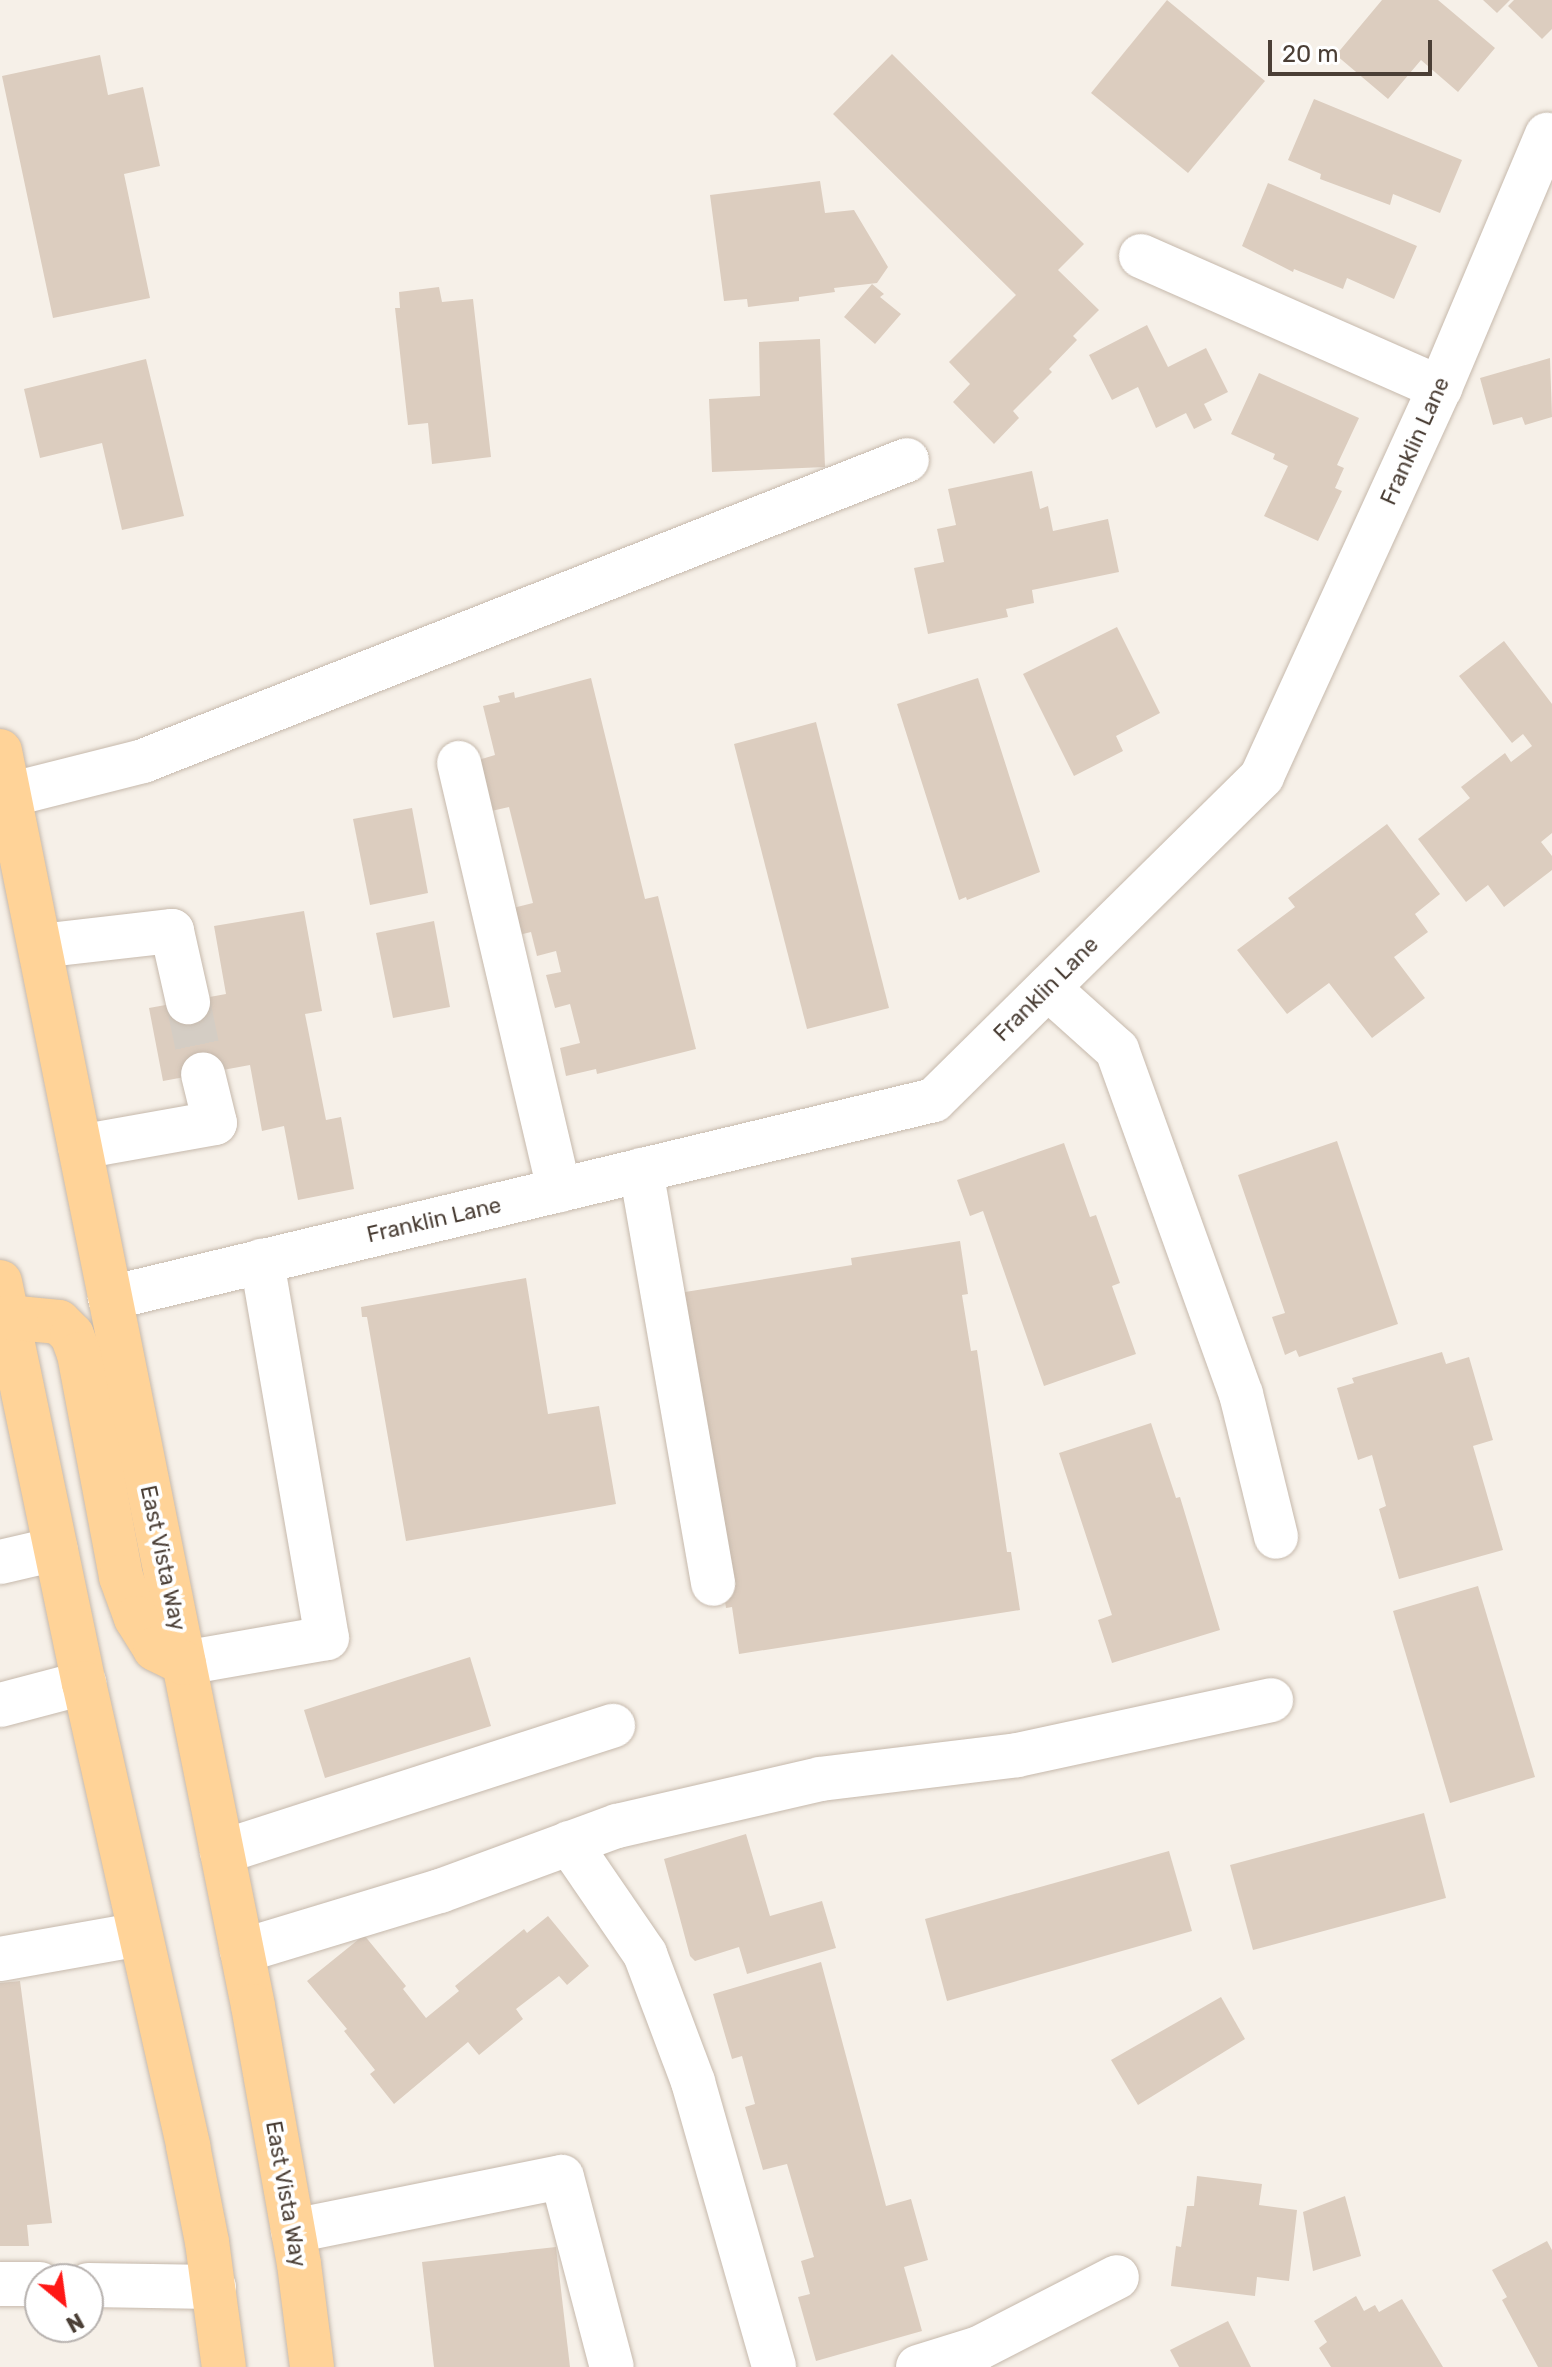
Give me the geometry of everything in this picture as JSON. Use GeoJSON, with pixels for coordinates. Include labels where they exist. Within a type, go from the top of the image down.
{"type":"FeatureCollection","features":[{"type":"Feature","properties":{"kind":"main road","name":"East Vista Way"},"geometry":{"type":"LineString","coordinates":[[0,751],[242,1951],[293,2231],[312,2367]]}},
{"type":"Feature","properties":{"kind":"main road"},"geometry":{"type":"LineString","coordinates":[[184,1663],[155,1649],[149,1642],[136,1618],[121,1577],[79,1354],[72,1335],[59,1322],[2,1306],[188,2146],[214,2287],[224,2367]]}},
{"type":"Feature","properties":{"kind":"street","name":"Franklin Lane"},"geometry":{"type":"LineString","coordinates":[[110,1298],[934,1100],[1262,776],[1440,388],[1547,135]]}},
{"type":"Feature","properties":{"kind":"street"},"geometry":{"type":"LineString","coordinates":[[1141,256],[1440,388]]}},
{"type":"Feature","properties":{"kind":"street"},"geometry":{"type":"LineString","coordinates":[[9,795],[143,761],[907,460]]}},
{"type":"Feature","properties":{"kind":"street"},"geometry":{"type":"LineString","coordinates":[[459,763],[559,1190]]}},
{"type":"Feature","properties":{"kind":"street"},"geometry":{"type":"LineString","coordinates":[[40,946],[172,931],[188,1002]]}},
{"type":"Feature","properties":{"kind":"street"},"geometry":{"type":"LineString","coordinates":[[1048,988],[1117,1050],[1241,1394],[1276,1537]]}},
{"type":"Feature","properties":{"kind":"street"},"geometry":{"type":"LineString","coordinates":[[80,1147],[215,1123],[203,1074]]}},
{"type":"Feature","properties":{"kind":"street"},"geometry":{"type":"LineString","coordinates":[[641,1170],[713,1584]]}},
{"type":"Feature","properties":{"kind":"street"},"geometry":{"type":"LineString","coordinates":[[184,1663],[327,1638],[262,1261]]}},
{"type":"Feature","properties":{"kind":"street"},"geometry":{"type":"LineString","coordinates":[[0,1562],[56,1549]]}},
{"type":"Feature","properties":{"kind":"street"},"geometry":{"type":"LineString","coordinates":[[0,1705],[84,1683]]}},
{"type":"Feature","properties":{"kind":"street"},"geometry":{"type":"LineString","coordinates":[[242,1951],[440,1891],[617,1826],[820,1779],[1017,1755],[1271,1700]]}},
{"type":"Feature","properties":{"kind":"street"},"geometry":{"type":"LineString","coordinates":[[222,1852],[613,1726]]}},
{"type":"Feature","properties":{"kind":"street"},"geometry":{"type":"LineString","coordinates":[[569,1843],[645,1954],[693,2082],[774,2367]]}},
{"type":"Feature","properties":{"kind":"street"},"geometry":{"type":"LineString","coordinates":[[0,1959],[140,1934]]}},
{"type":"Feature","properties":{"kind":"street"},"geometry":{"type":"LineString","coordinates":[[293,2231],[382,2216],[562,2177],[612,2367]]}},
{"type":"Feature","properties":{"kind":"street"},"geometry":{"type":"LineString","coordinates":[[918,2367],[979,2348],[1117,2277]]}},
{"type":"Feature","properties":{"kind":"street"},"geometry":{"type":"LineString","coordinates":[[0,2284],[24,2284]]}},
{"type":"Feature","properties":{"kind":"street"},"geometry":{"type":"LineString","coordinates":[[104,2285],[214,2287]]}},
{"type":"Feature","properties":{"kind":"building"},"geometry":{"type":"Polygon","coordinates":[[[1167,0],[1265,81],[1188,173],[1091,93],[1167,0]]]}},
{"type":"Feature","properties":{"kind":"building"},"geometry":{"type":"Polygon","coordinates":[[[1382,0],[1438,0],[1495,48],[1458,92],[1421,60],[1388,99],[1336,55],[1382,0]]]}},
{"type":"Feature","properties":{"kind":"building"},"geometry":{"type":"Polygon","coordinates":[[[1483,0],[1510,0],[1497,13],[1483,0]]]}},
{"type":"Feature","properties":{"kind":"building"},"geometry":{"type":"Polygon","coordinates":[[[1514,0],[1552,0],[1552,29],[1542,39],[1508,6],[1514,0]]]}},
{"type":"Feature","properties":{"kind":"building"},"geometry":{"type":"Polygon","coordinates":[[[892,54],[1084,244],[1058,270],[1099,310],[1073,336],[1077,340],[1049,369],[1052,372],[1013,411],[1019,418],[994,444],[953,402],[970,384],[949,362],[1016,295],[833,114],[892,54]]]}},
{"type":"Feature","properties":{"kind":"building"},"geometry":{"type":"Polygon","coordinates":[[[100,55],[108,95],[143,87],[160,166],[124,174],[150,298],[53,318],[2,76],[100,55]]]}},
{"type":"Feature","properties":{"kind":"building"},"geometry":{"type":"Polygon","coordinates":[[[1314,99],[1462,160],[1440,213],[1393,194],[1390,205],[1320,179],[1321,174],[1288,160],[1314,99]]]}},
{"type":"Feature","properties":{"kind":"building"},"geometry":{"type":"Polygon","coordinates":[[[820,181],[825,213],[854,210],[888,267],[877,283],[834,288],[835,292],[799,297],[799,301],[748,307],[747,299],[724,301],[710,195],[820,181]]]}},
{"type":"Feature","properties":{"kind":"building"},"geometry":{"type":"Polygon","coordinates":[[[1268,183],[1417,246],[1394,299],[1347,278],[1343,289],[1294,269],[1293,272],[1242,246],[1268,183]]]}},
{"type":"Feature","properties":{"kind":"building"},"geometry":{"type":"Polygon","coordinates":[[[872,284],[884,294],[880,297],[901,314],[875,344],[844,317],[872,284]]]}},
{"type":"Feature","properties":{"kind":"building"},"geometry":{"type":"Polygon","coordinates":[[[439,287],[442,302],[473,299],[491,457],[432,464],[428,423],[408,425],[395,308],[400,308],[399,292],[439,287]]]}},
{"type":"Feature","properties":{"kind":"building"},"geometry":{"type":"Polygon","coordinates":[[[1147,325],[1168,367],[1206,348],[1228,392],[1204,404],[1212,420],[1194,429],[1186,413],[1156,428],[1138,387],[1112,400],[1089,355],[1147,325]]]}},
{"type":"Feature","properties":{"kind":"building"},"geometry":{"type":"Polygon","coordinates":[[[820,339],[825,467],[712,472],[709,399],[760,396],[759,342],[820,339]]]}},
{"type":"Feature","properties":{"kind":"building"},"geometry":{"type":"Polygon","coordinates":[[[1550,358],[1552,417],[1525,425],[1522,417],[1493,425],[1480,378],[1550,358]]]}},
{"type":"Feature","properties":{"kind":"building"},"geometry":{"type":"Polygon","coordinates":[[[146,359],[184,516],[122,530],[102,443],[40,458],[24,389],[146,359]]]}},
{"type":"Feature","properties":{"kind":"building"},"geometry":{"type":"Polygon","coordinates":[[[1259,373],[1359,418],[1337,465],[1344,468],[1335,488],[1342,491],[1318,541],[1264,516],[1288,466],[1273,459],[1275,454],[1231,434],[1259,373]]]}},
{"type":"Feature","properties":{"kind":"building"},"geometry":{"type":"Polygon","coordinates":[[[1032,471],[1040,509],[1048,506],[1053,531],[1108,519],[1119,572],[1032,590],[1034,603],[1006,609],[1008,617],[928,634],[914,568],[944,562],[937,529],[956,525],[948,489],[1032,471]]]}},
{"type":"Feature","properties":{"kind":"building"},"geometry":{"type":"Polygon","coordinates":[[[1117,627],[1160,713],[1116,736],[1123,751],[1074,776],[1023,674],[1117,627]]]}},
{"type":"Feature","properties":{"kind":"building"},"geometry":{"type":"Polygon","coordinates":[[[1504,641],[1552,704],[1552,833],[1541,842],[1552,856],[1552,870],[1504,907],[1488,885],[1466,902],[1418,839],[1470,798],[1461,787],[1505,753],[1511,762],[1532,746],[1523,734],[1512,743],[1459,676],[1504,641]]]}},
{"type":"Feature","properties":{"kind":"building"},"geometry":{"type":"Polygon","coordinates":[[[591,678],[645,899],[658,896],[696,1049],[597,1074],[596,1069],[566,1076],[560,1048],[580,1043],[570,1004],[555,1008],[546,975],[561,972],[556,951],[537,956],[531,932],[519,935],[513,908],[533,903],[509,807],[487,812],[475,761],[495,755],[483,706],[500,702],[498,696],[514,692],[515,698],[591,678]]]}},
{"type":"Feature","properties":{"kind":"building"},"geometry":{"type":"Polygon","coordinates":[[[978,678],[1040,872],[967,900],[966,897],[959,900],[897,704],[978,678]]]}},
{"type":"Feature","properties":{"kind":"building"},"geometry":{"type":"Polygon","coordinates":[[[816,722],[889,1008],[807,1029],[734,744],[816,722]]]}},
{"type":"Feature","properties":{"kind":"building"},"geometry":{"type":"Polygon","coordinates":[[[412,808],[428,893],[370,905],[353,819],[412,808]]]}},
{"type":"Feature","properties":{"kind":"building"},"geometry":{"type":"Polygon","coordinates":[[[1387,824],[1440,894],[1415,914],[1428,932],[1394,957],[1425,998],[1372,1038],[1329,983],[1287,1014],[1237,950],[1295,907],[1288,898],[1387,824]]]}},
{"type":"Feature","properties":{"kind":"building"},"geometry":{"type":"Polygon","coordinates":[[[304,911],[322,1011],[305,1014],[326,1120],[341,1117],[354,1189],[298,1200],[284,1126],[262,1131],[250,1065],[163,1081],[149,1008],[226,994],[214,926],[304,911]]]}},
{"type":"Feature","properties":{"kind":"building"},"geometry":{"type":"Polygon","coordinates":[[[434,921],[450,1007],[393,1018],[376,933],[434,921]]]}},
{"type":"Feature","properties":{"kind":"building"},"geometry":{"type":"Polygon","coordinates":[[[1337,1141],[1398,1324],[1299,1357],[1296,1350],[1285,1355],[1272,1317],[1285,1313],[1238,1175],[1337,1141]]]}},
{"type":"Feature","properties":{"kind":"building"},"geometry":{"type":"Polygon","coordinates":[[[1064,1143],[1090,1217],[1096,1215],[1120,1283],[1112,1286],[1136,1354],[1044,1386],[983,1211],[970,1216],[957,1180],[1064,1143]]]}},
{"type":"Feature","properties":{"kind":"building"},"geometry":{"type":"Polygon","coordinates":[[[960,1241],[968,1294],[962,1295],[971,1351],[977,1350],[1007,1552],[1011,1552],[1020,1610],[739,1654],[732,1607],[726,1608],[679,1293],[852,1265],[851,1258],[960,1241]]]}},
{"type":"Feature","properties":{"kind":"building"},"geometry":{"type":"Polygon","coordinates":[[[526,1278],[548,1414],[599,1406],[616,1504],[406,1541],[367,1317],[362,1317],[361,1307],[526,1278]]]}},
{"type":"Feature","properties":{"kind":"building"},"geometry":{"type":"Polygon","coordinates":[[[1442,1352],[1446,1364],[1469,1357],[1493,1440],[1473,1446],[1503,1550],[1399,1579],[1379,1509],[1386,1506],[1372,1455],[1358,1460],[1337,1388],[1354,1383],[1352,1378],[1442,1352]]]}},
{"type":"Feature","properties":{"kind":"building"},"geometry":{"type":"Polygon","coordinates":[[[1151,1423],[1176,1498],[1180,1497],[1220,1630],[1112,1663],[1098,1620],[1112,1615],[1059,1453],[1151,1423]]]}},
{"type":"Feature","properties":{"kind":"building"},"geometry":{"type":"Polygon","coordinates":[[[1478,1586],[1535,1777],[1450,1803],[1393,1611],[1478,1586]]]}},
{"type":"Feature","properties":{"kind":"building"},"geometry":{"type":"Polygon","coordinates":[[[470,1657],[491,1726],[325,1778],[304,1710],[470,1657]]]}},
{"type":"Feature","properties":{"kind":"building"},"geometry":{"type":"Polygon","coordinates":[[[1424,1813],[1446,1898],[1253,1950],[1230,1865],[1424,1813]]]}},
{"type":"Feature","properties":{"kind":"building"},"geometry":{"type":"Polygon","coordinates":[[[746,1834],[770,1916],[822,1901],[836,1948],[747,1974],[739,1947],[695,1961],[690,1956],[664,1859],[746,1834]]]}},
{"type":"Feature","properties":{"kind":"building"},"geometry":{"type":"Polygon","coordinates":[[[1169,1851],[1192,1931],[947,2001],[925,1919],[1169,1851]]]}},
{"type":"Feature","properties":{"kind":"building"},"geometry":{"type":"Polygon","coordinates":[[[548,1916],[589,1966],[567,1985],[559,1976],[516,2009],[523,2019],[479,2055],[468,2042],[394,2104],[370,2074],[375,2070],[344,2031],[347,2029],[307,1981],[364,1935],[406,1986],[403,1989],[426,2018],[459,1991],[455,1986],[524,1929],[527,1933],[548,1916]]]}},
{"type":"Feature","properties":{"kind":"building"},"geometry":{"type":"Polygon","coordinates":[[[821,1962],[886,2206],[911,2199],[928,2260],[904,2267],[922,2331],[816,2361],[798,2297],[810,2294],[801,2261],[814,2257],[787,2164],[763,2170],[745,2107],[755,2104],[742,2056],[732,2059],[713,1994],[821,1962]]]}},
{"type":"Feature","properties":{"kind":"building"},"geometry":{"type":"Polygon","coordinates":[[[20,1981],[52,2223],[27,2225],[29,2246],[0,2246],[0,1983],[20,1981]]]}},
{"type":"Feature","properties":{"kind":"building"},"geometry":{"type":"Polygon","coordinates":[[[1221,1997],[1245,2039],[1138,2105],[1111,2060],[1221,1997]]]}},
{"type":"Feature","properties":{"kind":"building"},"geometry":{"type":"Polygon","coordinates":[[[1197,2176],[1262,2184],[1259,2205],[1297,2210],[1289,2281],[1257,2277],[1255,2296],[1171,2286],[1176,2246],[1181,2247],[1187,2206],[1194,2206],[1197,2176]]]}},
{"type":"Feature","properties":{"kind":"building"},"geometry":{"type":"Polygon","coordinates":[[[1345,2196],[1361,2256],[1313,2271],[1303,2212],[1345,2196]]]}},
{"type":"Feature","properties":{"kind":"building"},"geometry":{"type":"Polygon","coordinates":[[[1547,2241],[1552,2250],[1552,2367],[1538,2367],[1502,2300],[1507,2297],[1492,2270],[1547,2241]]]}},
{"type":"Feature","properties":{"kind":"building"},"geometry":{"type":"Polygon","coordinates":[[[556,2247],[570,2367],[434,2367],[422,2262],[556,2247]]]}},
{"type":"Feature","properties":{"kind":"building"},"geometry":{"type":"Polygon","coordinates":[[[1356,2296],[1364,2311],[1375,2305],[1379,2312],[1402,2299],[1443,2367],[1331,2367],[1319,2348],[1327,2342],[1314,2321],[1356,2296]]]}},
{"type":"Feature","properties":{"kind":"building"},"geometry":{"type":"Polygon","coordinates":[[[1228,2321],[1251,2367],[1179,2367],[1170,2350],[1228,2321]]]}},
{"type":"Feature","properties":{"kind":"tunnel"},"geometry":{"type":"LineString","coordinates":[[188,1002],[203,1074]]}}]}
